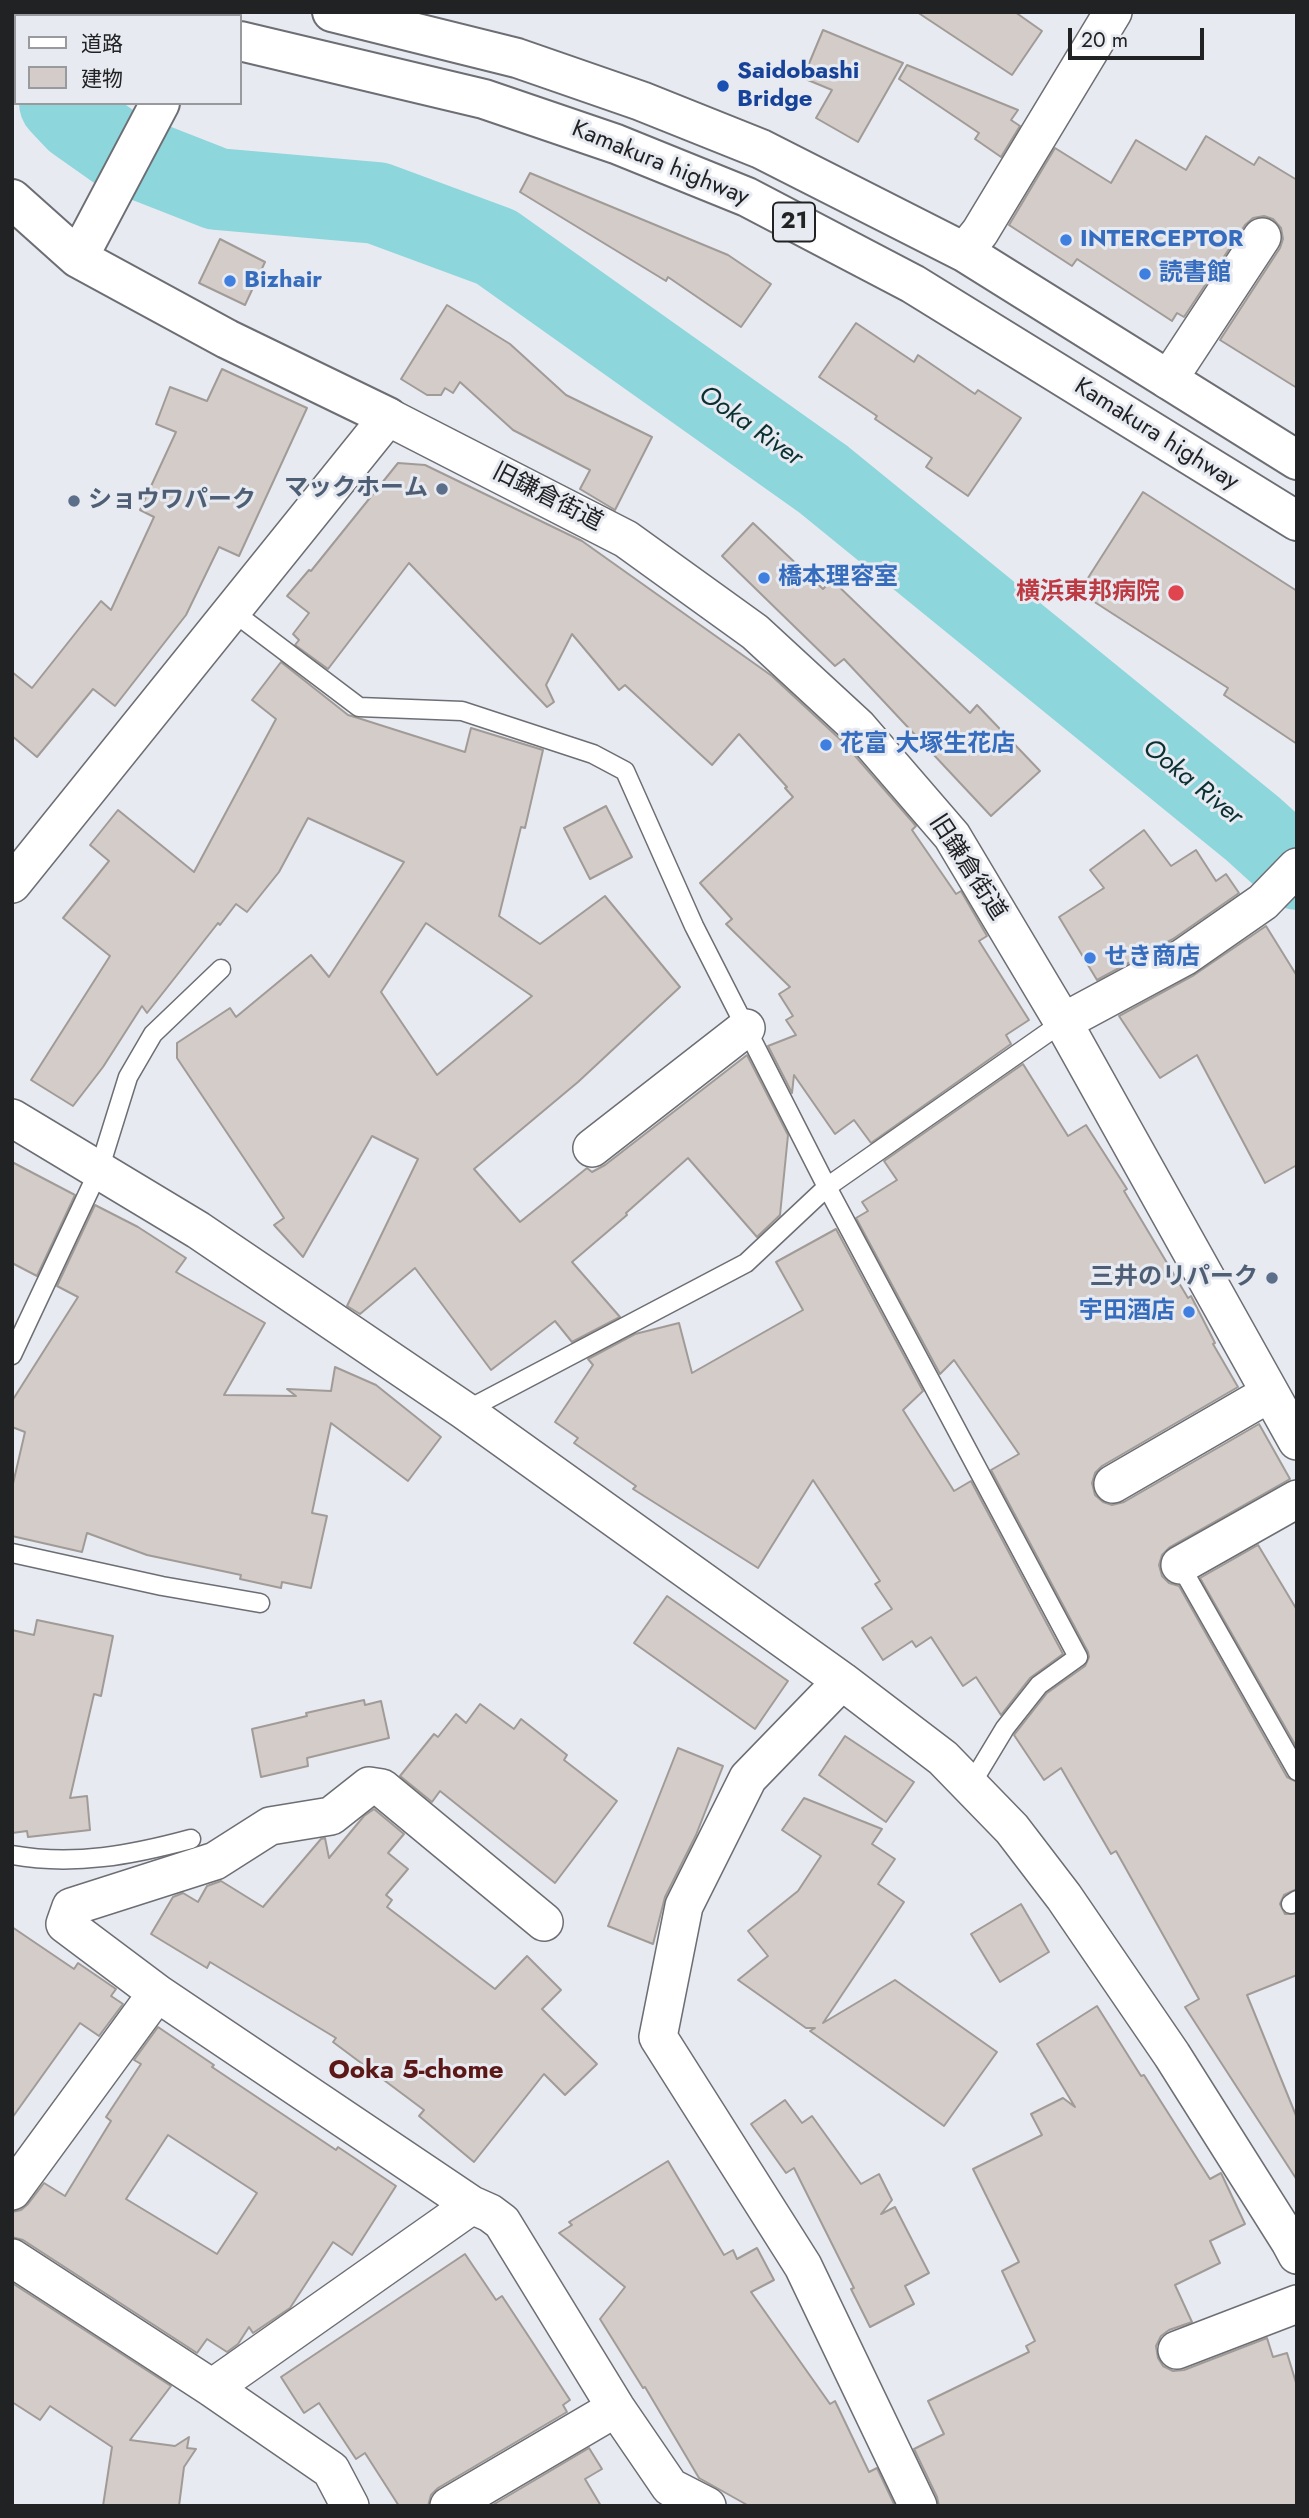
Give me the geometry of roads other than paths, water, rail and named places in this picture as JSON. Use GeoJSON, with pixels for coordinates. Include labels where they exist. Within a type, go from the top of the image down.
{"type":"FeatureCollection","features":[{"type":"Feature","properties":{"kind":"main road","name":"Kamakura highway"},"geometry":{"type":"LineString","coordinates":[[332,12],[517,58],[640,101],[761,149],[964,252],[1297,460]]}},
{"type":"Feature","properties":{"kind":"main road","name":"Kamakura highway"},"geometry":{"type":"LineString","coordinates":[[242,41],[484,99],[616,144],[747,197],[913,284],[1297,522]]}},
{"type":"Feature","properties":{"kind":"main road"},"geometry":{"type":"LineString","coordinates":[[78,258],[159,105]]}},
{"type":"Feature","properties":{"kind":"main road"},"geometry":{"type":"LineString","coordinates":[[12,199],[78,258],[227,339],[388,417]]}},
{"type":"Feature","properties":{"kind":"street"},"geometry":{"type":"LineString","coordinates":[[964,252],[980,232],[1113,12]]}},
{"type":"Feature","properties":{"kind":"street"},"geometry":{"type":"LineString","coordinates":[[1168,380],[1262,237]]}},
{"type":"Feature","properties":{"kind":"street"},"geometry":{"type":"LineString","coordinates":[[12,884],[388,417]]}},
{"type":"Feature","properties":{"kind":"street","name":"旧鎌倉街道"},"geometry":{"type":"LineString","coordinates":[[388,417],[626,538],[755,632],[858,727],[952,836],[1063,1022],[1297,1441]]}},
{"type":"Feature","properties":{"kind":"street"},"geometry":{"type":"LineString","coordinates":[[1063,1022],[1184,957],[1263,902],[1297,867]]}},
{"type":"Feature","properties":{"kind":"street"},"geometry":{"type":"LineString","coordinates":[[592,1148],[746,1028]]}},
{"type":"Feature","properties":{"kind":"street"},"geometry":{"type":"LineString","coordinates":[[12,1118],[198,1230],[465,1410],[842,1681],[943,1758],[1012,1829],[1064,1897],[1172,2055],[1297,2255]]}},
{"type":"Feature","properties":{"kind":"street"},"geometry":{"type":"LineString","coordinates":[[1113,1484],[1270,1394]]}},
{"type":"Feature","properties":{"kind":"street"},"geometry":{"type":"LineString","coordinates":[[1180,1564],[1297,1499]]}},
{"type":"Feature","properties":{"kind":"street"},"geometry":{"type":"LineString","coordinates":[[842,1681],[748,1778],[684,1906],[658,2037],[803,2266],[918,2506]]}},
{"type":"Feature","properties":{"kind":"street"},"geometry":{"type":"LineString","coordinates":[[544,1922],[382,1788],[369,1786],[331,1816],[270,1826],[215,1861],[71,1907],[65,1924],[157,1993],[472,2205],[502,2222],[616,2408],[670,2487],[707,2506]]}},
{"type":"Feature","properties":{"kind":"street"},"geometry":{"type":"LineString","coordinates":[[12,2191],[157,1993]]}},
{"type":"Feature","properties":{"kind":"street"},"geometry":{"type":"LineString","coordinates":[[212,2388],[472,2205]]}},
{"type":"Feature","properties":{"kind":"street"},"geometry":{"type":"LineString","coordinates":[[12,2258],[212,2388],[331,2470],[350,2506]]}},
{"type":"Feature","properties":{"kind":"street"},"geometry":{"type":"LineString","coordinates":[[1177,2350],[1297,2304]]}},
{"type":"Feature","properties":{"kind":"street"},"geometry":{"type":"LineString","coordinates":[[449,2506],[616,2408]]}},
{"type":"Feature","properties":{"kind":"lane"},"geometry":{"type":"LineString","coordinates":[[232,611],[359,707],[462,711],[593,754],[625,771],[694,926],[827,1187],[1078,1657],[1039,1685],[1005,1728],[970,1786]]}},
{"type":"Feature","properties":{"kind":"lane"},"geometry":{"type":"LineString","coordinates":[[12,1355],[99,1171],[128,1077],[153,1034],[221,969]]}},
{"type":"Feature","properties":{"kind":"lane"},"geometry":{"type":"LineString","coordinates":[[465,1410],[746,1263],[827,1187],[1063,1022]]}},
{"type":"Feature","properties":{"kind":"lane"},"geometry":{"type":"LineString","coordinates":[[12,1553],[162,1586],[260,1603]]}},
{"type":"Feature","properties":{"kind":"lane"},"geometry":{"type":"LineString","coordinates":[[1180,1564],[1297,1771]]}},
{"type":"Feature","properties":{"kind":"lane"},"geometry":{"type":"LineString","coordinates":[[12,1855],[33,1859],[87,1859],[134,1854],[191,1839]]}},
{"type":"Feature","properties":{"kind":"waterway","name":"Ooka River"},"geometry":{"type":"LineString","coordinates":[[62,105],[76,120],[120,151],[217,189],[377,203],[496,247],[823,479],[1253,829],[1297,869]]}},
{"type":"Feature","properties":{"kind":"place","name":"Saidobashi Bridge"},"geometry":{"type":"Point","coordinates":[723,86]}},
{"type":"Feature","properties":{"kind":"place","name":"INTERCEPTOR"},"geometry":{"type":"Point","coordinates":[1066,240]}},
{"type":"Feature","properties":{"kind":"place","name":"読書館"},"geometry":{"type":"Point","coordinates":[1145,274]}},
{"type":"Feature","properties":{"kind":"place","name":"Bizhair"},"geometry":{"type":"Point","coordinates":[230,281]}},
{"type":"Feature","properties":{"kind":"place","name":"マックホーム"},"geometry":{"type":"Point","coordinates":[442,489]}},
{"type":"Feature","properties":{"kind":"place","name":"ショウワパーク"},"geometry":{"type":"Point","coordinates":[74,501]}},
{"type":"Feature","properties":{"kind":"place","name":"橋本理容室"},"geometry":{"type":"Point","coordinates":[764,578]}},
{"type":"Feature","properties":{"kind":"place","name":"横浜東邦病院"},"geometry":{"type":"Point","coordinates":[1176,593]}},
{"type":"Feature","properties":{"kind":"place","name":"花富 大塚生花店"},"geometry":{"type":"Point","coordinates":[826,745]}},
{"type":"Feature","properties":{"kind":"place","name":"せき商店"},"geometry":{"type":"Point","coordinates":[1090,958]}},
{"type":"Feature","properties":{"kind":"place","name":"三井のリパーク"},"geometry":{"type":"Point","coordinates":[1272,1278]}},
{"type":"Feature","properties":{"kind":"place","name":"宇田酒店"},"geometry":{"type":"Point","coordinates":[1189,1312]}},
{"type":"Feature","properties":{"kind":"district","name":"Ooka 5-chome"},"geometry":{"type":"Point","coordinates":[416,2072]}}]}
